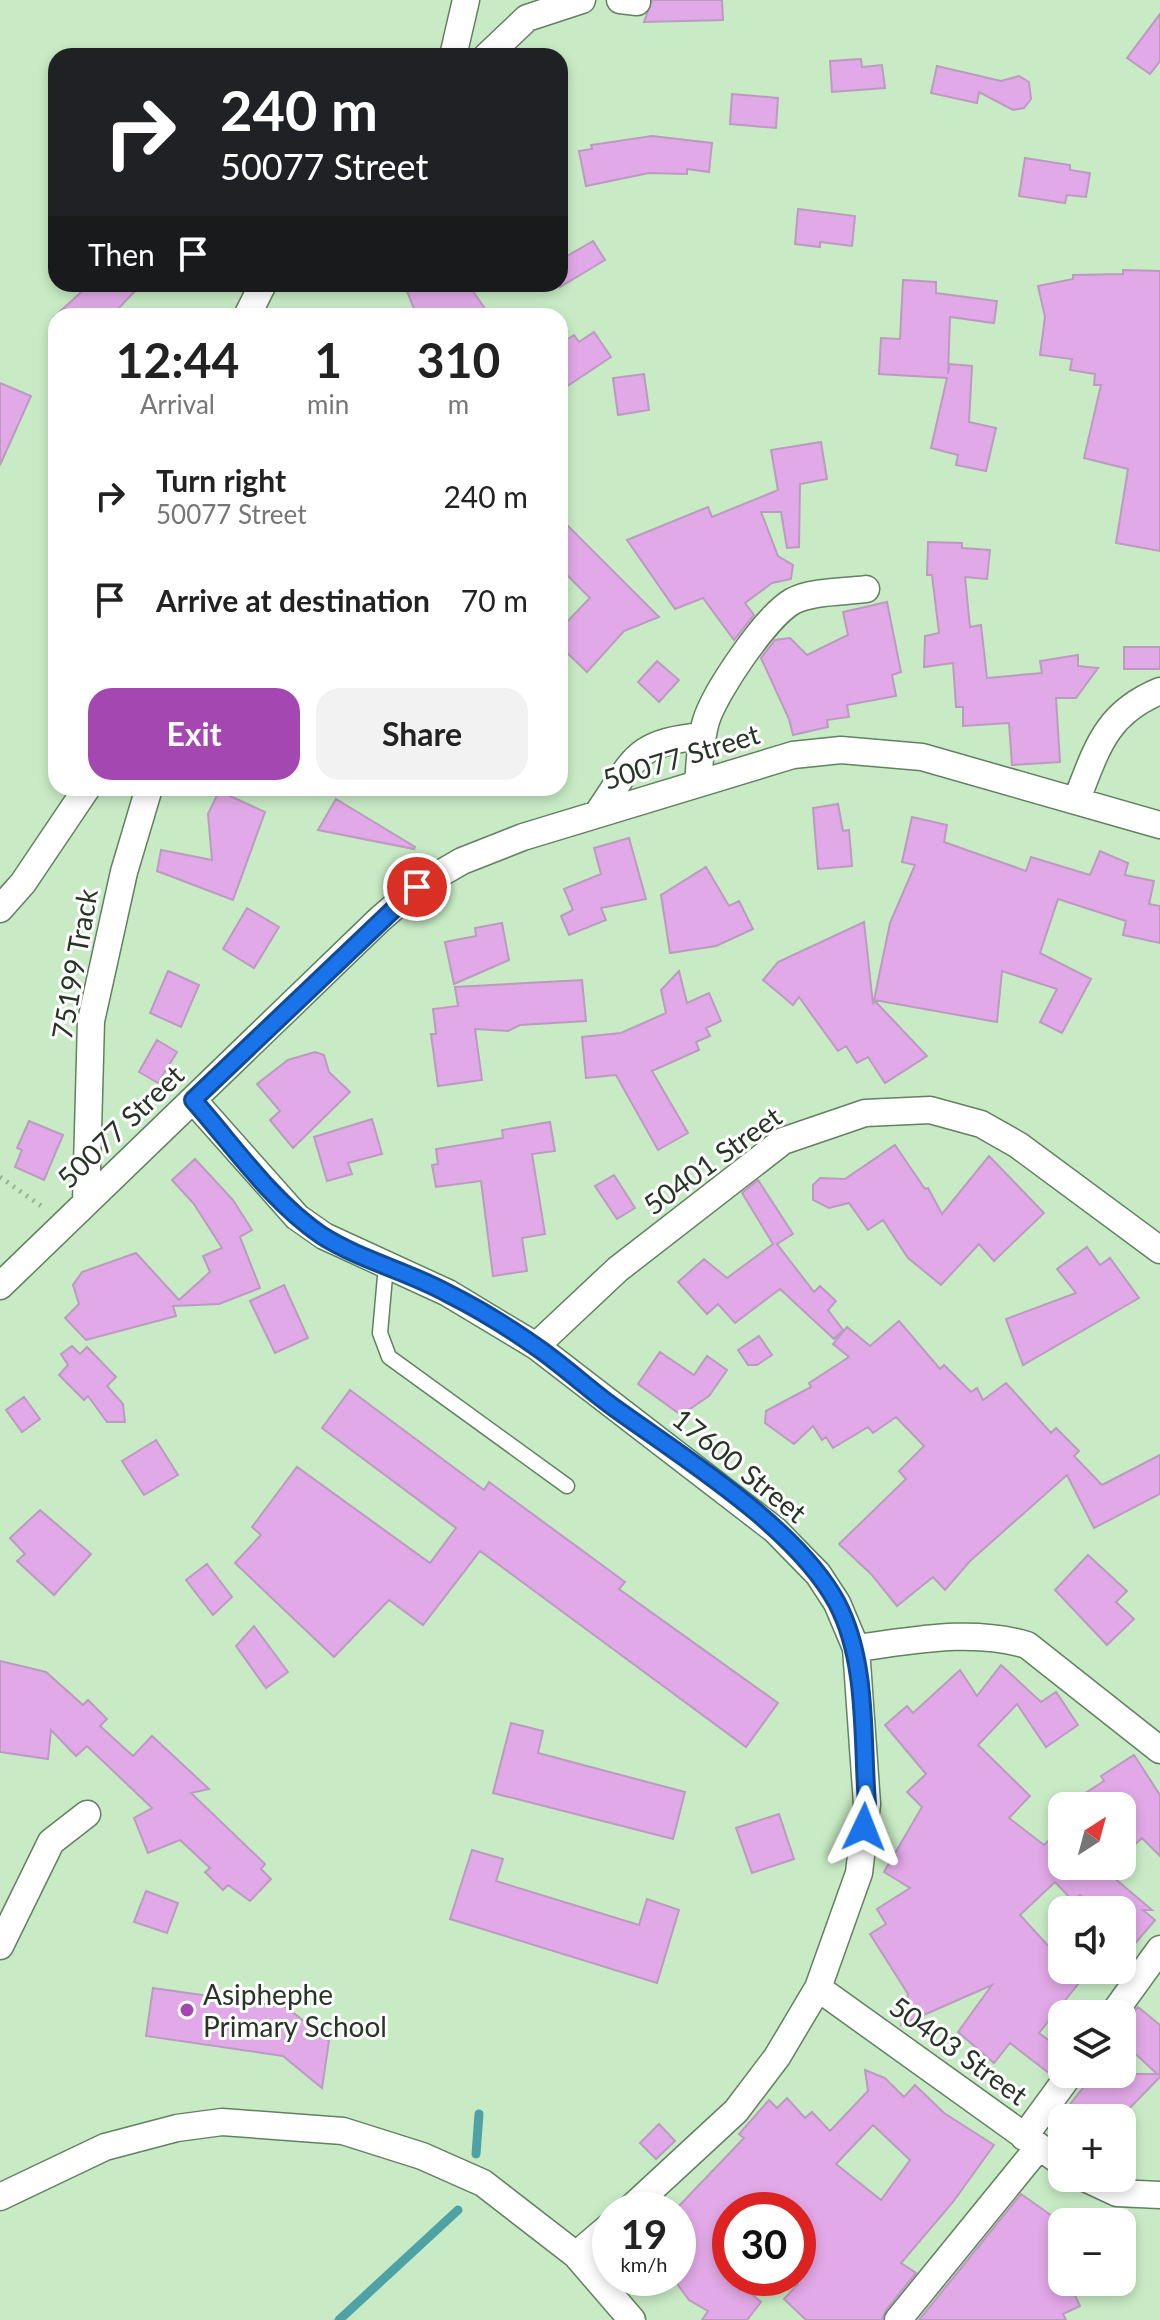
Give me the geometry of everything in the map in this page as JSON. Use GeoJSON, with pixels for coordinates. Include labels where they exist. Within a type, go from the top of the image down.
{"type":"FeatureCollection","features":[{"type":"Feature","properties":{"kind":"street"},"geometry":{"type":"LineString","coordinates":[[455,48],[466,0]]}},
{"type":"Feature","properties":{"kind":"street"},"geometry":{"type":"LineString","coordinates":[[495,48],[527,18],[582,0]]}},
{"type":"Feature","properties":{"kind":"street"},"geometry":{"type":"LineString","coordinates":[[698,783],[702,736],[719,693],[741,659],[785,607],[803,598],[866,589]]}},
{"type":"Feature","properties":{"kind":"street"},"geometry":{"type":"LineString","coordinates":[[1077,799],[1098,745],[1114,718],[1136,700],[1160,691]]}},
{"type":"Feature","properties":{"kind":"street"},"geometry":{"type":"LineString","coordinates":[[597,814],[632,764],[650,746],[702,736]]}},
{"type":"Feature","properties":{"kind":"street","name":"50077 Street"},"geometry":{"type":"LineString","coordinates":[[0,1286],[417,887],[462,861],[597,814],[793,755],[841,750],[922,757],[1160,825]]}},
{"type":"Feature","properties":{"kind":"street"},"geometry":{"type":"LineString","coordinates":[[0,909],[23,883],[82,796]]}},
{"type":"Feature","properties":{"kind":"street","name":"75199 Track"},"geometry":{"type":"LineString","coordinates":[[86,1203],[91,1021],[124,872],[147,796]]}},
{"type":"Feature","properties":{"kind":"street","name":"17600 Street"},"geometry":{"type":"LineString","coordinates":[[193,1100],[297,1217],[324,1236],[448,1293],[536,1346],[775,1530],[818,1574],[837,1603],[856,1648],[867,1804],[859,1873],[818,1988],[777,2057],[736,2111],[648,2192]]}},
{"type":"Feature","properties":{"kind":"street","name":"50401 Street"},"geometry":{"type":"LineString","coordinates":[[536,1346],[618,1269],[783,1141],[865,1113],[930,1110],[981,1124],[1018,1145],[1160,1250]]}},
{"type":"Feature","properties":{"kind":"street"},"geometry":{"type":"LineString","coordinates":[[856,1648],[942,1637],[1005,1638],[1027,1645],[1160,1750]]}},
{"type":"Feature","properties":{"kind":"street"},"geometry":{"type":"LineString","coordinates":[[0,1946],[51,1842],[87,1814]]}},
{"type":"Feature","properties":{"kind":"street"},"geometry":{"type":"LineString","coordinates":[[1123,2000],[1160,1949]]}},
{"type":"Feature","properties":{"kind":"street","name":"50403 Street"},"geometry":{"type":"LineString","coordinates":[[818,1988],[1048,2154]]}},
{"type":"Feature","properties":{"kind":"street"},"geometry":{"type":"LineString","coordinates":[[898,2320],[1031,2142],[1062,2088]]}},
{"type":"Feature","properties":{"kind":"street"},"geometry":{"type":"LineString","coordinates":[[0,2197],[105,2147],[177,2128],[222,2122],[343,2131],[422,2156],[483,2183],[576,2255],[632,2320]]}},
{"type":"Feature","properties":{"kind":"street"},"geometry":{"type":"LineString","coordinates":[[1115,2192],[1160,2195]]}},
{"type":"Feature","properties":{"kind":"street"},"geometry":{"type":"LineString","coordinates":[[576,2255],[592,2241]]}},
{"type":"Feature","properties":{"kind":"lane"},"geometry":{"type":"LineString","coordinates":[[386,1265],[380,1333],[389,1357],[567,1486]]}},
{"type":"Feature","properties":{"kind":"path"},"geometry":{"type":"LineString","coordinates":[[0,1177],[64,1223]]}},
{"type":"Feature","properties":{"kind":"building"},"geometry":{"type":"Polygon","coordinates":[[[652,0],[722,0],[723,20],[644,22],[652,0]]]}},
{"type":"Feature","properties":{"kind":"building"},"geometry":{"type":"Polygon","coordinates":[[[1160,14],[1160,61],[1150,74],[1127,58],[1160,14]]]}},
{"type":"Feature","properties":{"kind":"building"},"geometry":{"type":"Polygon","coordinates":[[[861,59],[862,67],[882,65],[885,88],[832,92],[830,61],[861,59]]]}},
{"type":"Feature","properties":{"kind":"building"},"geometry":{"type":"Polygon","coordinates":[[[937,66],[1001,81],[1019,76],[1029,82],[1031,99],[1024,108],[1013,110],[979,92],[977,103],[931,93],[937,66]]]}},
{"type":"Feature","properties":{"kind":"building"},"geometry":{"type":"Polygon","coordinates":[[[732,94],[778,98],[776,128],[730,124],[732,94]]]}},
{"type":"Feature","properties":{"kind":"building"},"geometry":{"type":"Polygon","coordinates":[[[652,136],[712,143],[709,172],[687,169],[687,174],[649,173],[586,186],[579,151],[592,149],[591,145],[652,136]]]}},
{"type":"Feature","properties":{"kind":"building"},"geometry":{"type":"Polygon","coordinates":[[[1025,158],[1070,165],[1070,170],[1090,173],[1086,197],[1067,195],[1065,203],[1019,196],[1025,158]]]}},
{"type":"Feature","properties":{"kind":"building"},"geometry":{"type":"Polygon","coordinates":[[[798,209],[855,216],[852,246],[820,242],[820,247],[795,244],[798,209]]]}},
{"type":"Feature","properties":{"kind":"building"},"geometry":{"type":"Polygon","coordinates":[[[593,241],[605,260],[568,282],[568,255],[593,241]]]}},
{"type":"Feature","properties":{"kind":"building"},"geometry":{"type":"Polygon","coordinates":[[[1123,270],[1160,271],[1160,551],[1116,543],[1128,469],[1084,458],[1101,385],[1094,385],[1095,374],[1070,370],[1072,359],[1040,355],[1045,317],[1038,286],[1073,279],[1073,275],[1123,274],[1123,270]]]}},
{"type":"Feature","properties":{"kind":"building"},"geometry":{"type":"Polygon","coordinates":[[[903,280],[936,282],[936,293],[997,301],[994,323],[950,317],[948,374],[950,364],[972,366],[969,422],[996,428],[986,471],[956,465],[958,455],[931,448],[947,378],[879,374],[881,338],[900,339],[903,280]]]}},
{"type":"Feature","properties":{"kind":"building"},"geometry":{"type":"Polygon","coordinates":[[[81,292],[134,292],[119,308],[64,308],[81,292]]]}},
{"type":"Feature","properties":{"kind":"building"},"geometry":{"type":"Polygon","coordinates":[[[407,292],[474,292],[484,308],[414,308],[407,292]]]}},
{"type":"Feature","properties":{"kind":"building"},"geometry":{"type":"Polygon","coordinates":[[[594,332],[611,357],[568,386],[568,339],[574,335],[579,342],[594,332]]]}},
{"type":"Feature","properties":{"kind":"building"},"geometry":{"type":"Polygon","coordinates":[[[644,374],[649,410],[618,415],[613,378],[644,374]]]}},
{"type":"Feature","properties":{"kind":"building"},"geometry":{"type":"Polygon","coordinates":[[[0,383],[31,396],[0,465],[0,383]]]}},
{"type":"Feature","properties":{"kind":"building"},"geometry":{"type":"Polygon","coordinates":[[[821,442],[827,479],[800,484],[799,547],[787,548],[781,512],[761,512],[778,556],[793,565],[791,579],[772,583],[745,603],[754,615],[734,640],[703,598],[675,609],[627,540],[708,507],[712,517],[778,490],[771,450],[821,442]]]}},
{"type":"Feature","properties":{"kind":"building"},"geometry":{"type":"Polygon","coordinates":[[[568,526],[659,617],[624,631],[587,672],[568,654],[568,621],[590,598],[568,576],[568,526]]]}},
{"type":"Feature","properties":{"kind":"building"},"geometry":{"type":"Polygon","coordinates":[[[928,542],[962,543],[962,548],[990,550],[987,579],[965,577],[970,627],[981,625],[987,678],[1042,673],[1040,661],[1078,655],[1078,666],[1098,668],[1076,698],[1056,698],[1060,762],[1012,765],[1009,723],[963,726],[963,707],[956,707],[953,663],[924,667],[925,636],[939,633],[932,575],[927,575],[928,542]]]}},
{"type":"Feature","properties":{"kind":"building"},"geometry":{"type":"Polygon","coordinates":[[[887,602],[901,672],[892,675],[896,696],[847,705],[849,717],[827,720],[828,727],[793,735],[789,719],[761,658],[775,640],[790,638],[807,655],[848,635],[843,612],[887,602]]]}},
{"type":"Feature","properties":{"kind":"building"},"geometry":{"type":"Polygon","coordinates":[[[1124,647],[1160,647],[1160,669],[1124,669],[1124,647]]]}},
{"type":"Feature","properties":{"kind":"building"},"geometry":{"type":"Polygon","coordinates":[[[657,661],[679,680],[659,702],[638,682],[657,661]]]}},
{"type":"Feature","properties":{"kind":"building"},"geometry":{"type":"Polygon","coordinates":[[[217,796],[230,796],[265,812],[233,900],[157,871],[161,850],[212,860],[208,814],[217,796]]]}},
{"type":"Feature","properties":{"kind":"building"},"geometry":{"type":"Polygon","coordinates":[[[336,799],[415,847],[414,849],[318,830],[336,799]]]}},
{"type":"Feature","properties":{"kind":"building"},"geometry":{"type":"Polygon","coordinates":[[[838,804],[843,831],[849,830],[852,866],[818,869],[813,808],[838,804]]]}},
{"type":"Feature","properties":{"kind":"building"},"geometry":{"type":"Polygon","coordinates":[[[912,817],[947,825],[944,842],[1026,871],[1031,857],[1090,875],[1100,851],[1128,863],[1125,875],[1154,881],[1149,904],[1160,906],[1160,943],[1123,935],[1126,921],[1058,899],[1040,953],[1091,979],[1062,1033],[1040,1022],[1057,989],[1002,971],[997,1022],[874,1000],[890,923],[915,865],[902,862],[912,817]]]}},
{"type":"Feature","properties":{"kind":"building"},"geometry":{"type":"Polygon","coordinates":[[[629,838],[646,899],[601,908],[606,920],[569,935],[561,916],[573,910],[564,889],[601,874],[594,848],[629,838]]]}},
{"type":"Feature","properties":{"kind":"building"},"geometry":{"type":"Polygon","coordinates":[[[706,867],[729,906],[739,901],[753,929],[716,946],[670,953],[661,895],[706,867]]]}},
{"type":"Feature","properties":{"kind":"building"},"geometry":{"type":"Polygon","coordinates":[[[247,908],[279,927],[254,968],[223,949],[247,908]]]}},
{"type":"Feature","properties":{"kind":"building"},"geometry":{"type":"Polygon","coordinates":[[[864,922],[873,1004],[874,1000],[927,1056],[885,1083],[868,1057],[857,1063],[846,1046],[838,1051],[799,997],[793,1005],[763,980],[778,962],[864,922]]]}},
{"type":"Feature","properties":{"kind":"building"},"geometry":{"type":"Polygon","coordinates":[[[502,923],[509,960],[454,984],[445,942],[476,936],[475,928],[502,923]]]}},
{"type":"Feature","properties":{"kind":"building"},"geometry":{"type":"Polygon","coordinates":[[[168,971],[199,985],[181,1027],[150,1013],[168,971]]]}},
{"type":"Feature","properties":{"kind":"building"},"geometry":{"type":"Polygon","coordinates":[[[679,971],[687,1003],[709,993],[721,1021],[706,1028],[710,1036],[696,1042],[699,1050],[652,1071],[688,1133],[658,1150],[616,1075],[586,1078],[582,1037],[621,1033],[666,1013],[661,990],[679,971]]]}},
{"type":"Feature","properties":{"kind":"building"},"geometry":{"type":"Polygon","coordinates":[[[582,980],[586,1021],[520,1025],[508,1031],[475,1029],[482,1080],[438,1086],[431,1034],[436,1034],[433,1009],[458,1006],[455,987],[582,980]]]}},
{"type":"Feature","properties":{"kind":"building"},"geometry":{"type":"Polygon","coordinates":[[[157,1040],[177,1052],[158,1083],[139,1072],[157,1040]]]}},
{"type":"Feature","properties":{"kind":"building"},"geometry":{"type":"Polygon","coordinates":[[[315,1052],[324,1055],[329,1072],[350,1092],[293,1148],[270,1120],[280,1111],[257,1084],[288,1060],[315,1052]]]}},
{"type":"Feature","properties":{"kind":"building"},"geometry":{"type":"Polygon","coordinates":[[[372,1119],[382,1154],[348,1163],[352,1174],[327,1181],[314,1137],[372,1119]]]}},
{"type":"Feature","properties":{"kind":"building"},"geometry":{"type":"Polygon","coordinates":[[[29,1121],[63,1135],[44,1180],[15,1167],[22,1150],[17,1148],[29,1121]]]}},
{"type":"Feature","properties":{"kind":"building"},"geometry":{"type":"Polygon","coordinates":[[[550,1122],[555,1151],[532,1154],[545,1234],[522,1238],[527,1271],[493,1276],[481,1181],[436,1187],[432,1165],[438,1164],[436,1149],[503,1138],[502,1130],[550,1122]]]}},
{"type":"Feature","properties":{"kind":"building"},"geometry":{"type":"Polygon","coordinates":[[[895,1145],[925,1189],[928,1188],[942,1214],[989,1156],[1044,1213],[994,1261],[979,1244],[941,1285],[908,1258],[883,1220],[868,1230],[849,1203],[829,1208],[813,1200],[813,1185],[820,1178],[845,1179],[895,1145]]]}},
{"type":"Feature","properties":{"kind":"building"},"geometry":{"type":"Polygon","coordinates":[[[195,1159],[233,1200],[252,1230],[240,1237],[260,1288],[219,1304],[173,1306],[176,1316],[86,1340],[65,1318],[79,1304],[73,1285],[82,1272],[136,1253],[179,1300],[210,1272],[203,1256],[222,1248],[194,1204],[172,1180],[195,1159]]]}},
{"type":"Feature","properties":{"kind":"building"},"geometry":{"type":"Polygon","coordinates":[[[614,1175],[635,1208],[617,1219],[595,1186],[614,1175]]]}},
{"type":"Feature","properties":{"kind":"building"},"geometry":{"type":"Polygon","coordinates":[[[758,1180],[793,1234],[777,1244],[814,1292],[820,1286],[836,1301],[828,1310],[843,1330],[834,1339],[780,1289],[735,1323],[718,1304],[707,1314],[678,1282],[704,1259],[727,1278],[773,1244],[742,1193],[758,1180]]]}},
{"type":"Feature","properties":{"kind":"building"},"geometry":{"type":"Polygon","coordinates":[[[1087,1247],[1100,1265],[1110,1258],[1139,1298],[1023,1365],[1006,1319],[1076,1293],[1057,1269],[1087,1247]]]}},
{"type":"Feature","properties":{"kind":"building"},"geometry":{"type":"Polygon","coordinates":[[[284,1285],[308,1338],[275,1353],[250,1301],[284,1285]]]}},
{"type":"Feature","properties":{"kind":"building"},"geometry":{"type":"Polygon","coordinates":[[[899,1321],[940,1369],[944,1365],[971,1392],[977,1388],[983,1400],[1006,1383],[1051,1433],[1056,1428],[1079,1451],[1074,1456],[1102,1485],[1160,1455],[1160,1494],[1094,1528],[1067,1475],[970,1561],[945,1590],[933,1577],[897,1606],[872,1575],[839,1544],[906,1479],[899,1471],[924,1446],[896,1417],[873,1433],[868,1427],[833,1448],[826,1437],[822,1440],[813,1426],[794,1444],[765,1423],[766,1411],[811,1387],[809,1383],[849,1357],[833,1344],[847,1327],[870,1346],[899,1321]]]}},
{"type":"Feature","properties":{"kind":"building"},"geometry":{"type":"Polygon","coordinates":[[[759,1336],[772,1355],[757,1365],[748,1365],[738,1350],[759,1336]]]}},
{"type":"Feature","properties":{"kind":"building"},"geometry":{"type":"Polygon","coordinates":[[[72,1346],[80,1354],[87,1347],[116,1377],[107,1386],[123,1404],[125,1422],[107,1422],[88,1396],[84,1400],[59,1375],[68,1365],[61,1354],[72,1346]]]}},
{"type":"Feature","properties":{"kind":"building"},"geometry":{"type":"Polygon","coordinates":[[[660,1352],[694,1375],[707,1356],[727,1370],[709,1396],[681,1415],[638,1384],[660,1352]]]}},
{"type":"Feature","properties":{"kind":"building"},"geometry":{"type":"Polygon","coordinates":[[[350,1390],[484,1490],[489,1482],[625,1582],[619,1589],[778,1703],[746,1747],[480,1551],[423,1625],[389,1600],[334,1657],[235,1563],[261,1535],[252,1527],[297,1467],[430,1563],[456,1528],[322,1428],[350,1390]]]}},
{"type":"Feature","properties":{"kind":"building"},"geometry":{"type":"Polygon","coordinates":[[[24,1397],[40,1419],[22,1432],[6,1410],[24,1397]]]}},
{"type":"Feature","properties":{"kind":"building"},"geometry":{"type":"Polygon","coordinates":[[[156,1440],[178,1475],[144,1495],[122,1461],[156,1440]]]}},
{"type":"Feature","properties":{"kind":"building"},"geometry":{"type":"Polygon","coordinates":[[[40,1510],[91,1554],[54,1595],[17,1561],[25,1554],[10,1538],[40,1510]]]}},
{"type":"Feature","properties":{"kind":"building"},"geometry":{"type":"Polygon","coordinates":[[[1088,1555],[1127,1591],[1116,1602],[1134,1619],[1107,1645],[1055,1590],[1088,1555]]]}},
{"type":"Feature","properties":{"kind":"building"},"geometry":{"type":"Polygon","coordinates":[[[207,1564],[232,1597],[213,1615],[186,1580],[207,1564]]]}},
{"type":"Feature","properties":{"kind":"building"},"geometry":{"type":"Polygon","coordinates":[[[254,1626],[288,1672],[266,1688],[236,1646],[254,1626]]]}},
{"type":"Feature","properties":{"kind":"building"},"geometry":{"type":"Polygon","coordinates":[[[0,1661],[46,1672],[83,1705],[88,1700],[107,1719],[100,1726],[133,1756],[152,1736],[209,1789],[191,1793],[265,1864],[261,1869],[271,1879],[250,1901],[228,1885],[223,1890],[205,1872],[210,1868],[180,1840],[148,1853],[134,1818],[152,1808],[87,1746],[76,1756],[51,1730],[48,1759],[0,1752],[0,1661]]]}},
{"type":"Feature","properties":{"kind":"building"},"geometry":{"type":"Polygon","coordinates":[[[1001,1665],[1041,1702],[1056,1692],[1078,1725],[1046,1747],[1017,1704],[978,1745],[1030,1796],[1009,1818],[1044,1845],[1048,1841],[1048,1880],[1117,1880],[1135,1896],[1068,1896],[1055,1882],[1020,1915],[1048,1946],[1048,1984],[1078,1984],[1065,2000],[1048,2000],[1048,2022],[1039,2033],[1048,2040],[1048,2072],[1010,2043],[994,2063],[958,2032],[992,1985],[901,2025],[908,1994],[870,1934],[886,1924],[877,1909],[910,1888],[884,1872],[922,1807],[907,1792],[926,1774],[885,1725],[907,1706],[913,1713],[960,1670],[977,1696],[1001,1665]]]}},
{"type":"Feature","properties":{"kind":"building"},"geometry":{"type":"Polygon","coordinates":[[[511,1723],[543,1731],[538,1753],[685,1792],[673,1839],[493,1793],[511,1723]]]}},
{"type":"Feature","properties":{"kind":"building"},"geometry":{"type":"Polygon","coordinates":[[[1134,1755],[1160,1795],[1160,1856],[1142,1838],[1136,1843],[1136,1792],[1087,1792],[1104,1781],[1101,1776],[1134,1755]]]}},
{"type":"Feature","properties":{"kind":"building"},"geometry":{"type":"Polygon","coordinates":[[[779,1814],[794,1859],[752,1873],[736,1828],[779,1814]]]}},
{"type":"Feature","properties":{"kind":"building"},"geometry":{"type":"Polygon","coordinates":[[[472,1850],[503,1859],[496,1881],[639,1925],[647,1899],[679,1910],[657,1983],[450,1919],[472,1850]]]}},
{"type":"Feature","properties":{"kind":"building"},"geometry":{"type":"Polygon","coordinates":[[[146,1891],[178,1903],[167,1933],[134,1922],[146,1891]]]}},
{"type":"Feature","properties":{"kind":"building"},"geometry":{"type":"Polygon","coordinates":[[[1136,1896],[1152,1910],[1143,1910],[1155,1920],[1136,1942],[1136,1896]]]}},
{"type":"Feature","properties":{"kind":"building"},"geometry":{"type":"Polygon","coordinates":[[[153,1988],[286,2007],[329,2041],[322,2088],[283,2056],[146,2036],[153,1988]]]}},
{"type":"Feature","properties":{"kind":"building"},"geometry":{"type":"Polygon","coordinates":[[[1138,2007],[1160,2025],[1160,2077],[1134,2104],[1070,2104],[1083,2088],[1136,2088],[1136,2074],[1157,2074],[1136,2054],[1138,2007]]]}},
{"type":"Feature","properties":{"kind":"building"},"geometry":{"type":"Polygon","coordinates":[[[865,2070],[885,2078],[904,2097],[915,2085],[944,2113],[994,2145],[953,2202],[901,2263],[916,2273],[886,2310],[882,2320],[806,2320],[784,2299],[787,2296],[816,2296],[816,2192],[712,2192],[712,2296],[754,2296],[761,2302],[747,2320],[702,2320],[708,2311],[686,2296],[696,2296],[696,2192],[692,2192],[744,2138],[739,2134],[769,2100],[777,2108],[787,2098],[805,2118],[812,2112],[830,2131],[868,2091],[865,2070]],[[873,2125],[836,2164],[881,2200],[910,2160],[873,2125]]]}},
{"type":"Feature","properties":{"kind":"building"},"geometry":{"type":"Polygon","coordinates":[[[659,2124],[675,2141],[656,2159],[640,2143],[659,2124]]]}},
{"type":"Feature","properties":{"kind":"building"},"geometry":{"type":"Polygon","coordinates":[[[1021,2194],[1048,2213],[1048,2296],[1075,2296],[1080,2306],[1063,2314],[1066,2320],[919,2320],[1021,2194]]]}},
{"type":"Feature","properties":{"kind":"waterway"},"geometry":{"type":"LineString","coordinates":[[476,2154],[479,2114]]}},
{"type":"Feature","properties":{"kind":"waterway"},"geometry":{"type":"LineString","coordinates":[[339,2320],[458,2210]]}},
{"type":"Feature","properties":{"kind":"place","name":"Asiphephe Primary School"},"geometry":{"type":"Point","coordinates":[187,2010]}},
{"type":"Feature","properties":{"kind":"route"},"geometry":{"type":"LineString","coordinates":[[417,887],[193,1100],[297,1217],[324,1236],[361,1255],[448,1293],[536,1346],[612,1407],[695,1465],[775,1530],[818,1574],[837,1603],[856,1648],[867,1804],[864,1827]]}}]}
